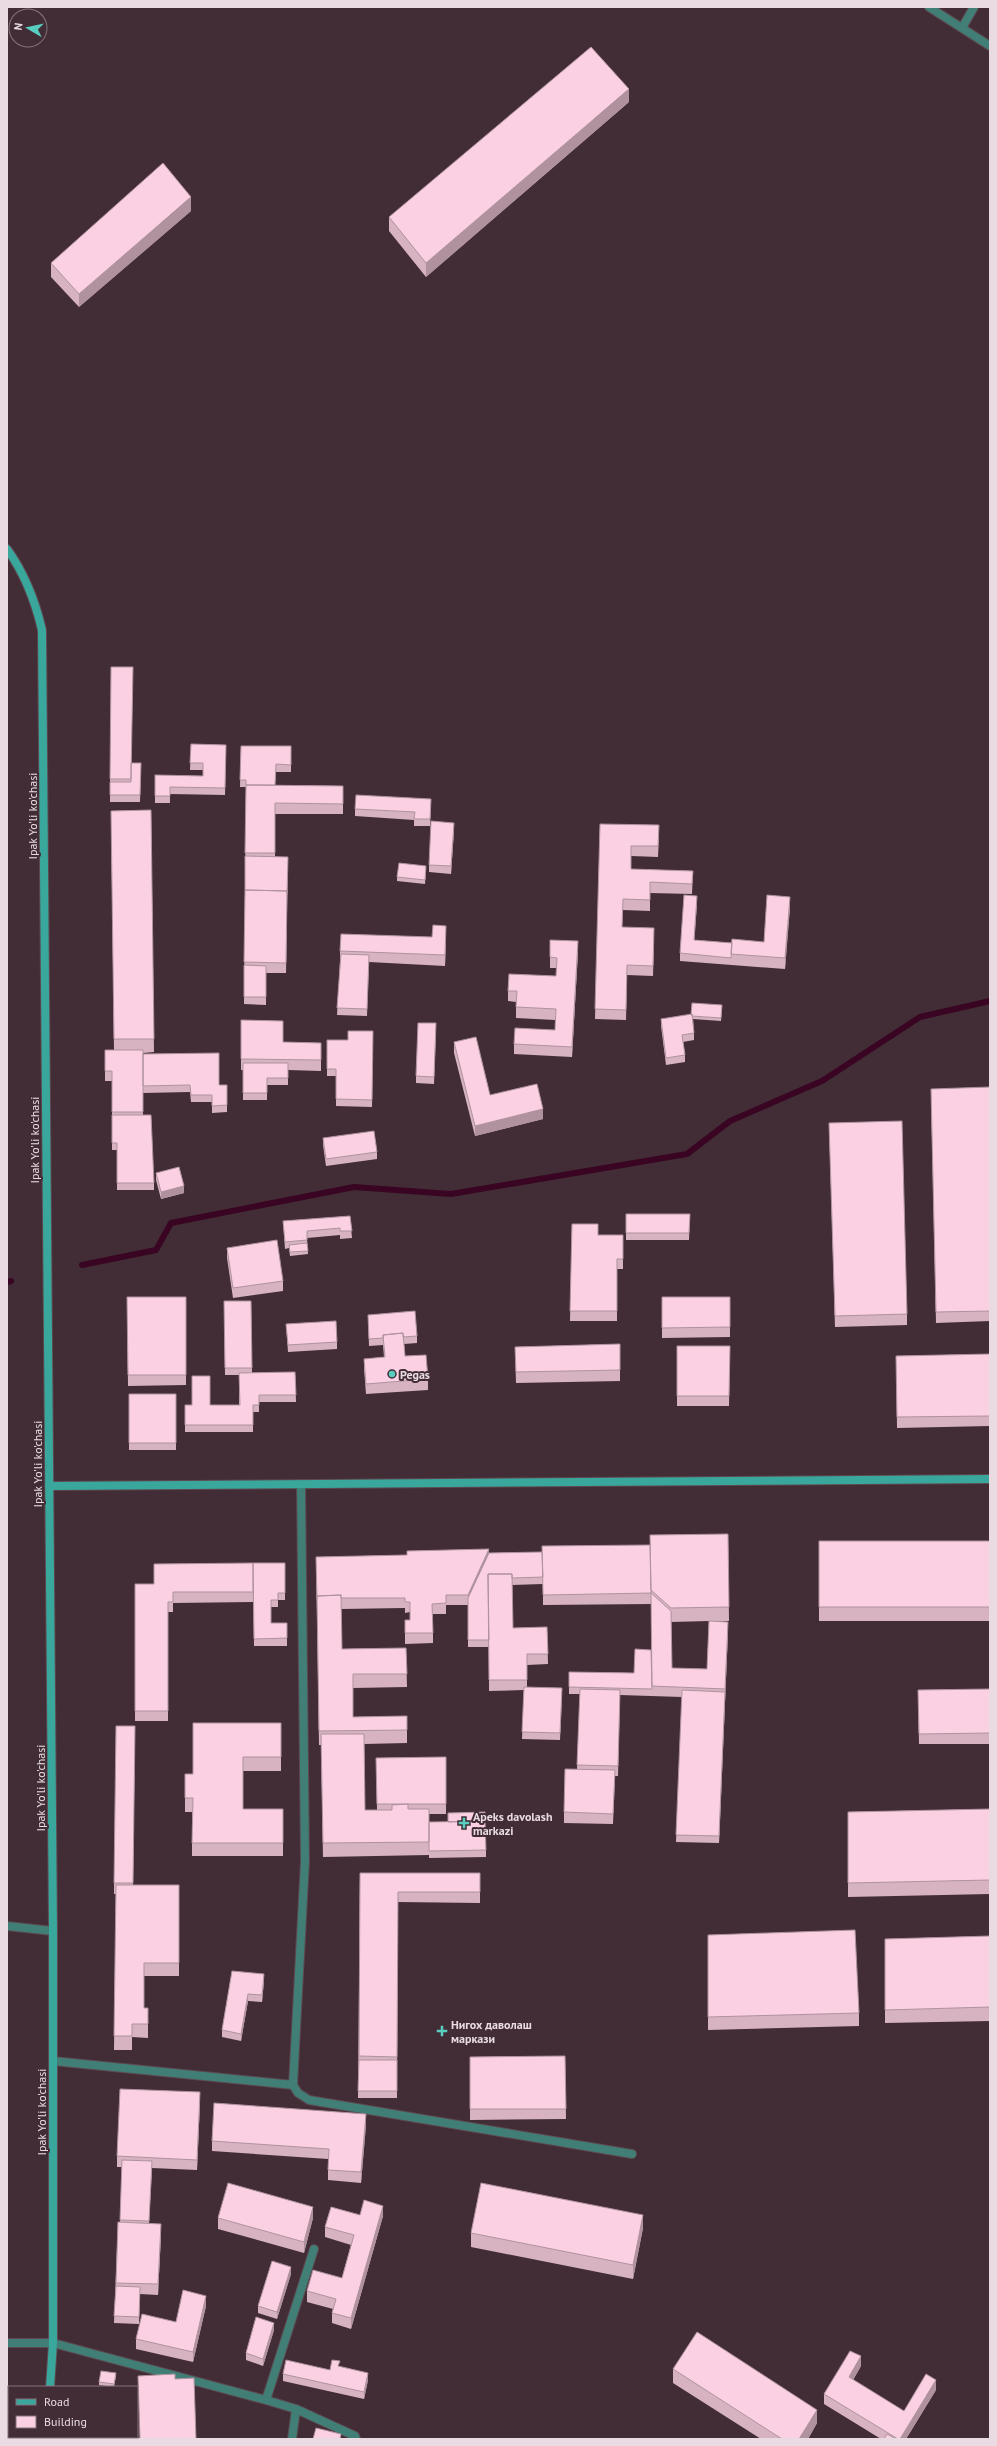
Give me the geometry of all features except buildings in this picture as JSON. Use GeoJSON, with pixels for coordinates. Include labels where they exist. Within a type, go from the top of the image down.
{"type":"FeatureCollection","features":[{"type":"Feature","properties":{"kind":"main road","name":"Ipak Yo'li ko'chasi"},"geometry":{"type":"LineString","coordinates":[[7,549],[26,580],[36,604],[42,630],[53,1931],[53,2343],[50,2386]]}},
{"type":"Feature","properties":{"kind":"main road"},"geometry":{"type":"LineString","coordinates":[[49,1486],[990,1479]]}},
{"type":"Feature","properties":{"kind":"street"},"geometry":{"type":"LineString","coordinates":[[929,7],[990,46]]}},
{"type":"Feature","properties":{"kind":"street"},"geometry":{"type":"LineString","coordinates":[[962,28],[974,7]]}},
{"type":"Feature","properties":{"kind":"street"},"geometry":{"type":"LineString","coordinates":[[301,1484],[305,1861],[293,2085],[298,2093],[309,2100],[632,2154]]}},
{"type":"Feature","properties":{"kind":"street"},"geometry":{"type":"LineString","coordinates":[[7,1926],[53,1931]]}},
{"type":"Feature","properties":{"kind":"street"},"geometry":{"type":"LineString","coordinates":[[53,2060],[293,2085]]}},
{"type":"Feature","properties":{"kind":"street"},"geometry":{"type":"LineString","coordinates":[[266,2400],[314,2250]]}},
{"type":"Feature","properties":{"kind":"street"},"geometry":{"type":"LineString","coordinates":[[7,2343],[53,2343],[266,2400],[296,2409],[355,2436],[356,2439]]}},
{"type":"Feature","properties":{"kind":"street"},"geometry":{"type":"LineString","coordinates":[[292,2439],[296,2409]]}},
{"type":"Feature","properties":{"kind":"waterway"},"geometry":{"type":"LineString","coordinates":[[82,1265],[156,1250],[171,1223],[354,1187],[451,1194],[687,1154],[730,1121],[822,1081],[920,1017],[990,1001]]}},
{"type":"Feature","properties":{"kind":"waterway"},"geometry":{"type":"LineString","coordinates":[[7,1282],[11,1281]]}},
{"type":"Feature","properties":{"kind":"place","name":"Pegas"},"geometry":{"type":"Point","coordinates":[392,1374]}},
{"type":"Feature","properties":{"kind":"place","name":"Apeks davolash markazi"},"geometry":{"type":"Point","coordinates":[464,1823]}},
{"type":"Feature","properties":{"kind":"place","name":"Нигох даволаш маркази"},"geometry":{"type":"Point","coordinates":[442,2031]}}]}
